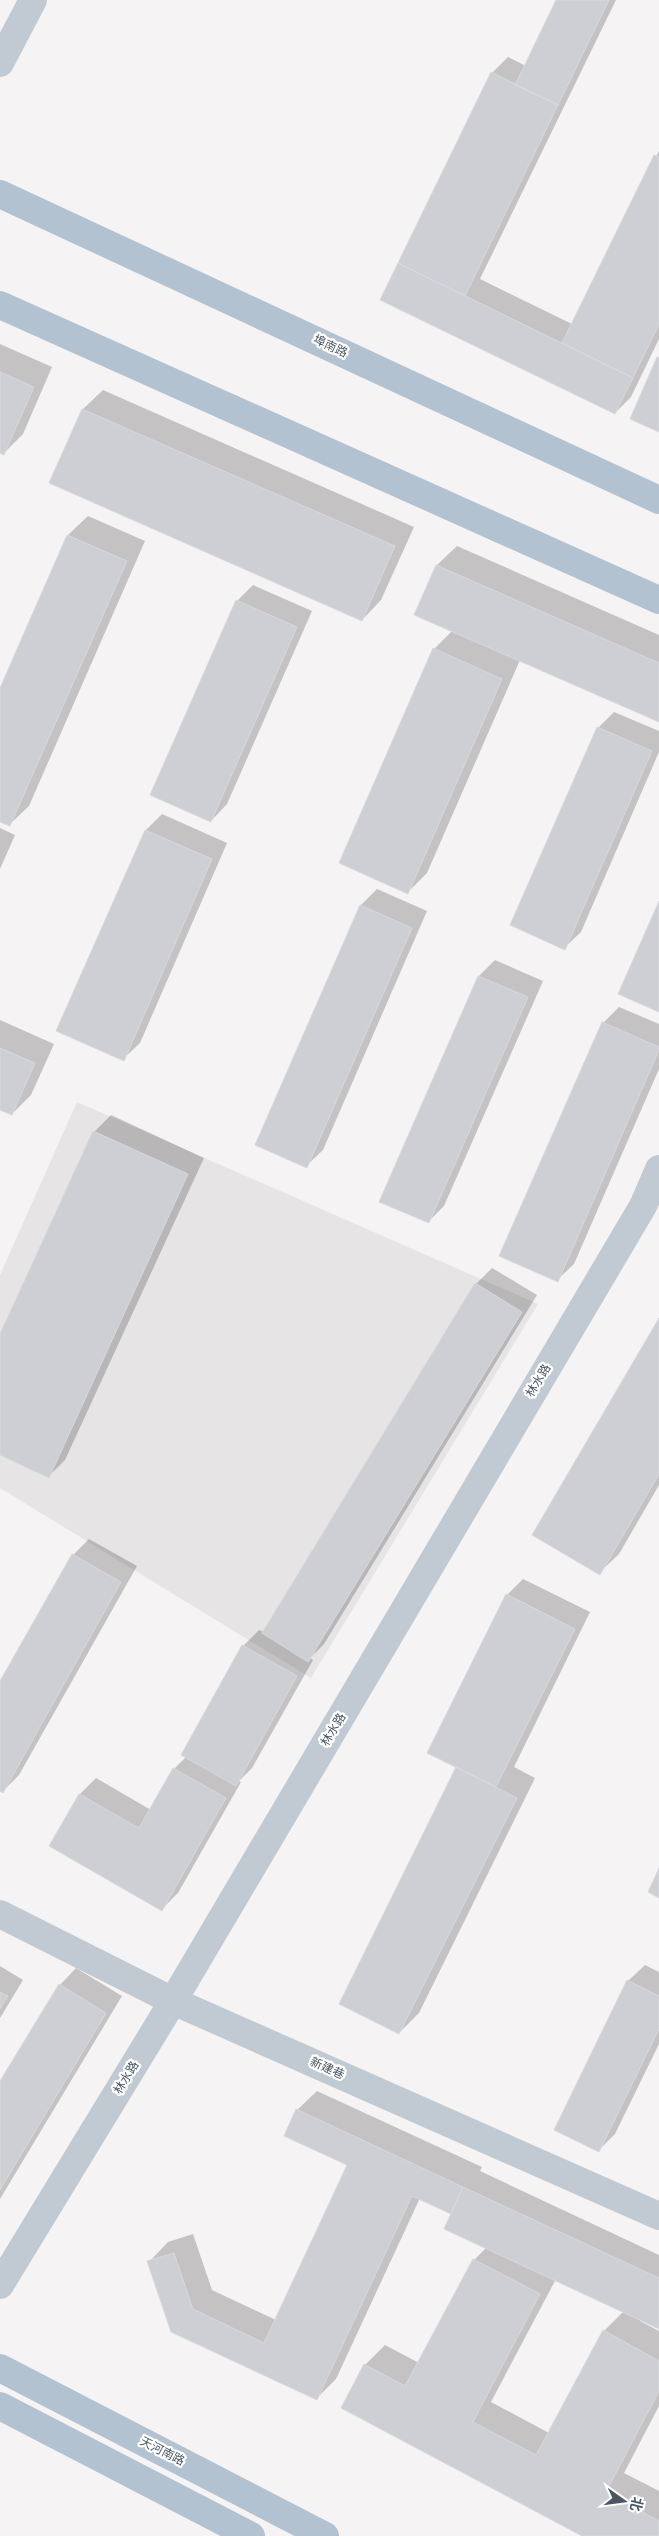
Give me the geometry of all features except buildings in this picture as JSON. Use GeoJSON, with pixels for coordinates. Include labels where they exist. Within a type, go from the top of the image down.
{"type":"FeatureCollection","features":[{"type":"Feature","properties":{"kind":"main road","name":"埠南路"},"geometry":{"type":"LineString","coordinates":[[0,194],[659,500]]}},
{"type":"Feature","properties":{"kind":"main road"},"geometry":{"type":"LineString","coordinates":[[0,305],[659,600]]}},
{"type":"Feature","properties":{"kind":"main road","name":"天河南路"},"geometry":{"type":"LineString","coordinates":[[0,2368],[325,2536]]}},
{"type":"Feature","properties":{"kind":"main road"},"geometry":{"type":"LineString","coordinates":[[0,2406],[251,2536]]}},
{"type":"Feature","properties":{"kind":"street"},"geometry":{"type":"LineString","coordinates":[[0,63],[33,0]]}},
{"type":"Feature","properties":{"kind":"street","name":"林水路"},"geometry":{"type":"LineString","coordinates":[[0,2285],[174,2001],[638,1215],[659,1170]]}},
{"type":"Feature","properties":{"kind":"street","name":"新建巷"},"geometry":{"type":"LineString","coordinates":[[0,1914],[174,2001],[659,2216]]}},
{"type":"Feature","properties":{"kind":"shaded area"},"geometry":{"type":"Polygon","coordinates":[[[77,1102],[538,1304],[311,1678],[0,1488],[0,1275],[77,1102]]]}}]}
